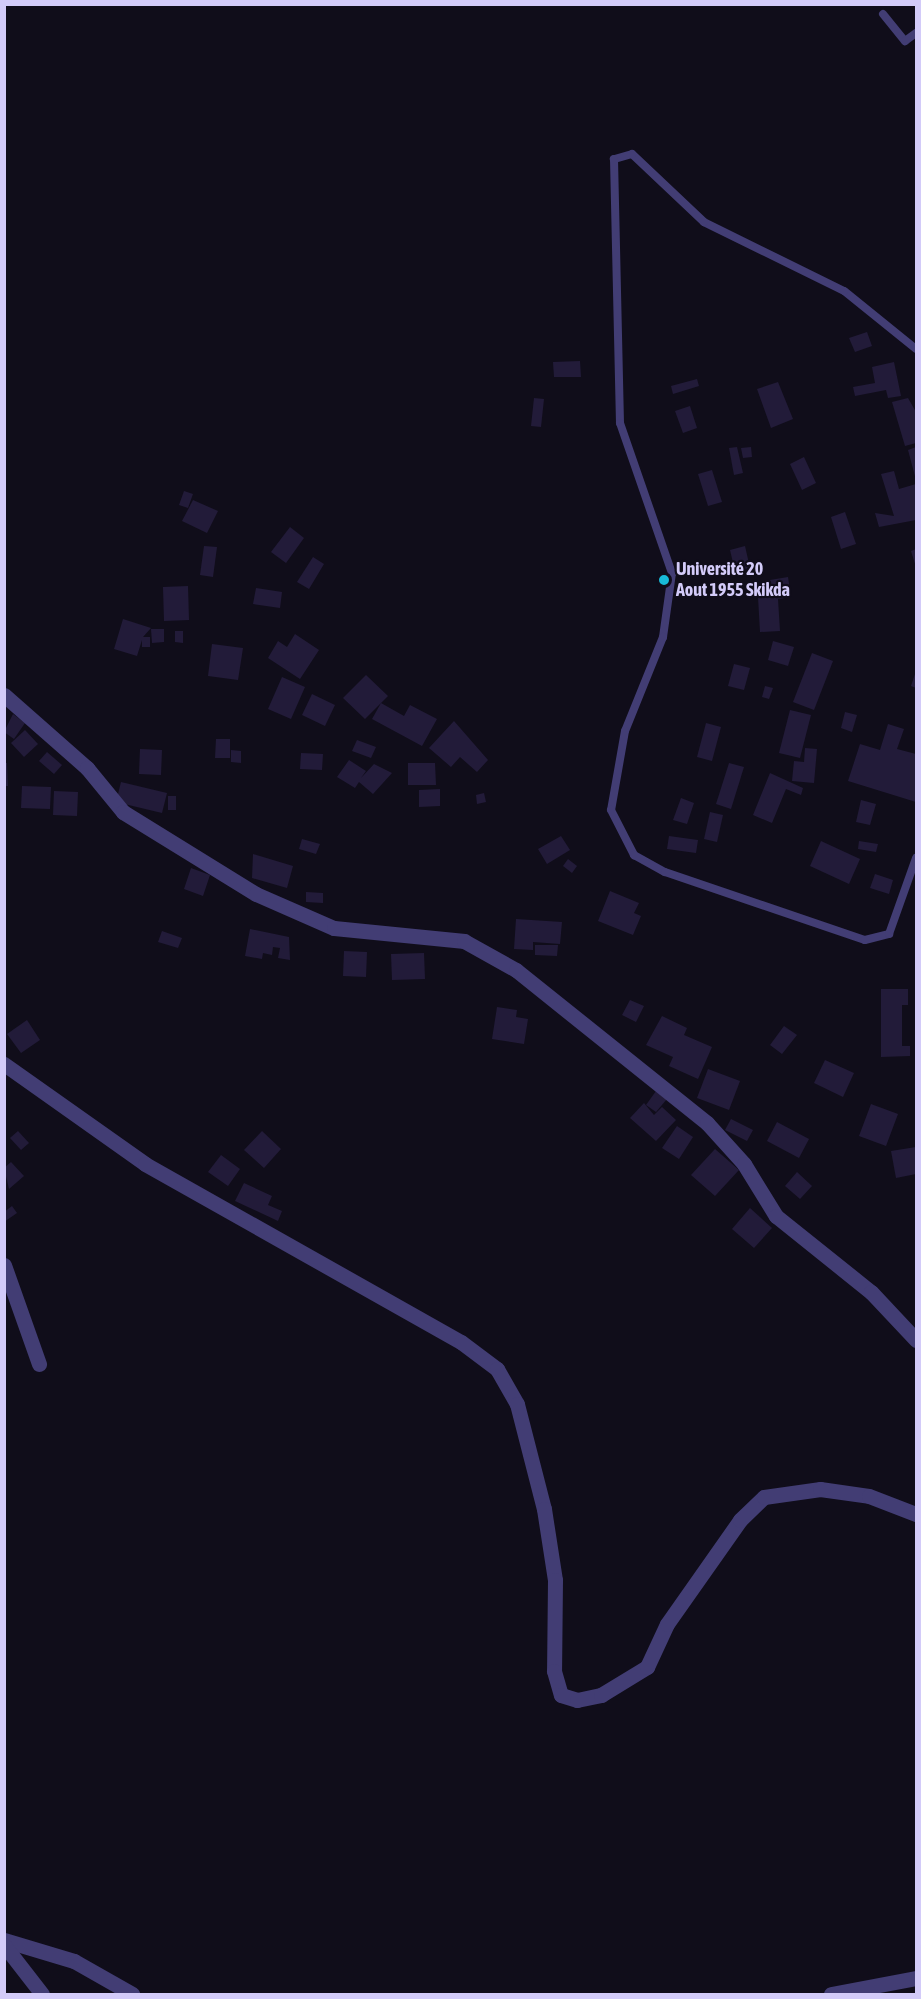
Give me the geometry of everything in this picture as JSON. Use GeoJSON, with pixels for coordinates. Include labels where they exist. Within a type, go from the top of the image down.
{"type":"FeatureCollection","features":[{"type":"Feature","properties":{"kind":"street"},"geometry":{"type":"LineString","coordinates":[[4,695],[87,768],[123,812],[256,894],[334,928],[464,941],[516,970],[707,1123],[744,1164],[776,1216],[871,1292],[916,1340]]}},
{"type":"Feature","properties":{"kind":"street"},"geometry":{"type":"LineString","coordinates":[[4,1064],[145,1164],[461,1342],[497,1369],[517,1404],[544,1509],[555,1580],[554,1671],[561,1695],[577,1700],[601,1695],[647,1667],[667,1624],[740,1520],[764,1497],[820,1489],[869,1496],[916,1514]]}},
{"type":"Feature","properties":{"kind":"street"},"geometry":{"type":"LineString","coordinates":[[4,1265],[39,1364]]}},
{"type":"Feature","properties":{"kind":"street"},"geometry":{"type":"LineString","coordinates":[[4,1940],[74,1961],[132,1995]]}},
{"type":"Feature","properties":{"kind":"street"},"geometry":{"type":"LineString","coordinates":[[4,1945],[42,1995]]}},
{"type":"Feature","properties":{"kind":"street"},"geometry":{"type":"LineString","coordinates":[[831,1995],[916,1978]]}},
{"type":"Feature","properties":{"kind":"lane"},"geometry":{"type":"LineString","coordinates":[[883,14],[905,41],[916,33]]}},
{"type":"Feature","properties":{"kind":"lane"},"geometry":{"type":"LineString","coordinates":[[916,349],[844,291],[704,222],[632,154],[614,159],[620,423],[672,573],[663,638],[625,731],[611,810],[634,855],[665,872],[864,940],[889,934],[916,864]]}},
{"type":"Feature","properties":{"kind":"building"},"geometry":{"type":"Polygon","coordinates":[[[867,332],[872,346],[855,352],[849,338],[867,332]]]}},
{"type":"Feature","properties":{"kind":"building"},"geometry":{"type":"Polygon","coordinates":[[[580,361],[581,377],[554,377],[553,362],[580,361]]]}},
{"type":"Feature","properties":{"kind":"building"},"geometry":{"type":"Polygon","coordinates":[[[894,362],[901,396],[888,398],[886,390],[855,396],[853,387],[875,383],[872,367],[894,362]]]}},
{"type":"Feature","properties":{"kind":"building"},"geometry":{"type":"Polygon","coordinates":[[[697,379],[699,386],[673,394],[671,386],[697,379]]]}},
{"type":"Feature","properties":{"kind":"building"},"geometry":{"type":"Polygon","coordinates":[[[778,382],[793,419],[771,428],[757,389],[778,382]]]}},
{"type":"Feature","properties":{"kind":"building"},"geometry":{"type":"Polygon","coordinates":[[[534,398],[544,399],[541,427],[531,426],[534,398]]]}},
{"type":"Feature","properties":{"kind":"building"},"geometry":{"type":"Polygon","coordinates":[[[908,398],[916,412],[916,443],[905,446],[892,402],[908,398]]]}},
{"type":"Feature","properties":{"kind":"building"},"geometry":{"type":"Polygon","coordinates":[[[690,406],[697,428],[683,433],[675,411],[690,406]]]}},
{"type":"Feature","properties":{"kind":"building"},"geometry":{"type":"Polygon","coordinates":[[[737,447],[743,473],[734,475],[729,448],[737,447]]]}},
{"type":"Feature","properties":{"kind":"building"},"geometry":{"type":"Polygon","coordinates":[[[751,447],[752,457],[743,458],[741,448],[751,447]]]}},
{"type":"Feature","properties":{"kind":"building"},"geometry":{"type":"Polygon","coordinates":[[[916,447],[916,480],[908,450],[916,447]]]}},
{"type":"Feature","properties":{"kind":"building"},"geometry":{"type":"Polygon","coordinates":[[[804,457],[816,483],[802,490],[790,464],[804,457]]]}},
{"type":"Feature","properties":{"kind":"building"},"geometry":{"type":"Polygon","coordinates":[[[712,470],[722,502],[708,506],[698,474],[712,470]]]}},
{"type":"Feature","properties":{"kind":"building"},"geometry":{"type":"Polygon","coordinates":[[[894,471],[899,489],[916,484],[916,520],[879,527],[875,513],[894,516],[881,474],[894,471]]]}},
{"type":"Feature","properties":{"kind":"building"},"geometry":{"type":"Polygon","coordinates":[[[184,491],[193,494],[188,508],[179,505],[184,491]]]}},
{"type":"Feature","properties":{"kind":"building"},"geometry":{"type":"Polygon","coordinates":[[[193,500],[218,511],[207,533],[182,521],[193,500]]]}},
{"type":"Feature","properties":{"kind":"building"},"geometry":{"type":"Polygon","coordinates":[[[845,512],[856,544],[841,549],[831,517],[845,512]]]}},
{"type":"Feature","properties":{"kind":"building"},"geometry":{"type":"Polygon","coordinates":[[[290,527],[304,538],[286,563],[271,552],[290,527]]]}},
{"type":"Feature","properties":{"kind":"building"},"geometry":{"type":"Polygon","coordinates":[[[204,546],[217,547],[213,577],[200,575],[204,546]]]}},
{"type":"Feature","properties":{"kind":"building"},"geometry":{"type":"Polygon","coordinates":[[[745,546],[750,568],[735,571],[730,550],[745,546]]]}},
{"type":"Feature","properties":{"kind":"building"},"geometry":{"type":"Polygon","coordinates":[[[916,549],[916,567],[911,551],[916,549]]]}},
{"type":"Feature","properties":{"kind":"building"},"geometry":{"type":"Polygon","coordinates":[[[313,557],[324,564],[309,589],[297,582],[313,557]]]}},
{"type":"Feature","properties":{"kind":"building"},"geometry":{"type":"Polygon","coordinates":[[[788,577],[791,597],[778,599],[780,631],[760,632],[758,597],[772,596],[770,580],[788,577]]]}},
{"type":"Feature","properties":{"kind":"building"},"geometry":{"type":"Polygon","coordinates":[[[188,586],[189,620],[164,621],[163,587],[188,586]]]}},
{"type":"Feature","properties":{"kind":"building"},"geometry":{"type":"Polygon","coordinates":[[[256,588],[282,592],[280,608],[253,604],[256,588]]]}},
{"type":"Feature","properties":{"kind":"building"},"geometry":{"type":"Polygon","coordinates":[[[123,619],[151,628],[143,637],[150,637],[150,647],[142,647],[142,640],[137,656],[114,649],[123,619]]]}},
{"type":"Feature","properties":{"kind":"building"},"geometry":{"type":"Polygon","coordinates":[[[151,629],[164,629],[164,642],[152,643],[151,629]]]}},
{"type":"Feature","properties":{"kind":"building"},"geometry":{"type":"Polygon","coordinates":[[[175,631],[183,631],[183,643],[175,642],[175,631]]]}},
{"type":"Feature","properties":{"kind":"building"},"geometry":{"type":"Polygon","coordinates":[[[295,634],[319,650],[300,679],[268,658],[278,641],[287,647],[295,634]]]}},
{"type":"Feature","properties":{"kind":"building"},"geometry":{"type":"Polygon","coordinates":[[[773,641],[794,647],[788,666],[768,660],[773,641]]]}},
{"type":"Feature","properties":{"kind":"building"},"geometry":{"type":"Polygon","coordinates":[[[212,644],[243,648],[238,680],[208,676],[212,644]]]}},
{"type":"Feature","properties":{"kind":"building"},"geometry":{"type":"Polygon","coordinates":[[[812,653],[833,661],[814,710],[793,702],[812,653]]]}},
{"type":"Feature","properties":{"kind":"building"},"geometry":{"type":"Polygon","coordinates":[[[734,664],[750,668],[744,690],[728,686],[734,664]]]}},
{"type":"Feature","properties":{"kind":"building"},"geometry":{"type":"Polygon","coordinates":[[[916,671],[916,688],[911,686],[916,671]]]}},
{"type":"Feature","properties":{"kind":"building"},"geometry":{"type":"Polygon","coordinates":[[[366,675],[388,696],[365,719],[343,698],[366,675]]]}},
{"type":"Feature","properties":{"kind":"building"},"geometry":{"type":"Polygon","coordinates":[[[282,677],[305,687],[291,719],[268,709],[282,677]]]}},
{"type":"Feature","properties":{"kind":"building"},"geometry":{"type":"Polygon","coordinates":[[[765,686],[773,688],[769,699],[762,697],[765,686]]]}},
{"type":"Feature","properties":{"kind":"building"},"geometry":{"type":"Polygon","coordinates":[[[312,694],[335,705],[325,726],[302,715],[312,694]]]}},
{"type":"Feature","properties":{"kind":"building"},"geometry":{"type":"Polygon","coordinates":[[[381,703],[404,716],[410,705],[437,719],[422,746],[372,719],[381,703]]]}},
{"type":"Feature","properties":{"kind":"building"},"geometry":{"type":"Polygon","coordinates":[[[790,710],[811,715],[800,758],[779,753],[790,710]]]}},
{"type":"Feature","properties":{"kind":"building"},"geometry":{"type":"Polygon","coordinates":[[[845,712],[857,715],[852,732],[841,728],[845,712]]]}},
{"type":"Feature","properties":{"kind":"building"},"geometry":{"type":"Polygon","coordinates":[[[13,714],[25,723],[14,739],[4,732],[13,714]]]}},
{"type":"Feature","properties":{"kind":"building"},"geometry":{"type":"Polygon","coordinates":[[[454,721],[488,760],[477,772],[460,757],[451,767],[429,748],[454,721]]]}},
{"type":"Feature","properties":{"kind":"building"},"geometry":{"type":"Polygon","coordinates":[[[706,723],[721,727],[712,761],[697,757],[706,723]]]}},
{"type":"Feature","properties":{"kind":"building"},"geometry":{"type":"Polygon","coordinates":[[[888,724],[904,729],[897,749],[916,754],[916,802],[848,781],[860,744],[880,750],[888,724]]]}},
{"type":"Feature","properties":{"kind":"building"},"geometry":{"type":"Polygon","coordinates":[[[25,730],[38,744],[24,757],[11,743],[25,730]]]}},
{"type":"Feature","properties":{"kind":"building"},"geometry":{"type":"Polygon","coordinates":[[[216,739],[230,739],[230,758],[215,758],[216,739]]]}},
{"type":"Feature","properties":{"kind":"building"},"geometry":{"type":"Polygon","coordinates":[[[357,740],[376,747],[371,758],[352,751],[357,740]]]}},
{"type":"Feature","properties":{"kind":"building"},"geometry":{"type":"Polygon","coordinates":[[[805,748],[817,749],[814,783],[792,781],[794,761],[804,762],[805,748]]]}},
{"type":"Feature","properties":{"kind":"building"},"geometry":{"type":"Polygon","coordinates":[[[140,749],[162,750],[161,775],[139,774],[140,749]]]}},
{"type":"Feature","properties":{"kind":"building"},"geometry":{"type":"Polygon","coordinates":[[[231,750],[241,751],[241,763],[231,762],[231,750]]]}},
{"type":"Feature","properties":{"kind":"building"},"geometry":{"type":"Polygon","coordinates":[[[47,752],[62,765],[54,774],[39,761],[47,752]]]}},
{"type":"Feature","properties":{"kind":"building"},"geometry":{"type":"Polygon","coordinates":[[[301,753],[323,754],[322,770],[300,769],[301,753]]]}},
{"type":"Feature","properties":{"kind":"building"},"geometry":{"type":"Polygon","coordinates":[[[349,760],[366,771],[361,778],[374,764],[392,773],[373,794],[359,782],[355,788],[337,777],[349,760]]]}},
{"type":"Feature","properties":{"kind":"building"},"geometry":{"type":"Polygon","coordinates":[[[4,763],[7,763],[8,786],[4,786],[4,763]]]}},
{"type":"Feature","properties":{"kind":"building"},"geometry":{"type":"Polygon","coordinates":[[[408,763],[435,763],[436,785],[408,785],[408,763]]]}},
{"type":"Feature","properties":{"kind":"building"},"geometry":{"type":"Polygon","coordinates":[[[729,763],[744,767],[731,809],[716,804],[729,763]]]}},
{"type":"Feature","properties":{"kind":"building"},"geometry":{"type":"Polygon","coordinates":[[[770,773],[803,788],[801,795],[786,789],[772,823],[753,815],[770,773]]]}},
{"type":"Feature","properties":{"kind":"building"},"geometry":{"type":"Polygon","coordinates":[[[121,782],[167,793],[162,813],[116,802],[121,782]]]}},
{"type":"Feature","properties":{"kind":"building"},"geometry":{"type":"Polygon","coordinates":[[[22,786],[51,787],[50,809],[21,808],[22,786]]]}},
{"type":"Feature","properties":{"kind":"building"},"geometry":{"type":"Polygon","coordinates":[[[440,789],[440,806],[419,807],[419,790],[440,789]]]}},
{"type":"Feature","properties":{"kind":"building"},"geometry":{"type":"Polygon","coordinates":[[[54,791],[78,792],[77,816],[53,815],[54,791]]]}},
{"type":"Feature","properties":{"kind":"building"},"geometry":{"type":"Polygon","coordinates":[[[484,793],[486,802],[477,804],[476,795],[484,793]]]}},
{"type":"Feature","properties":{"kind":"building"},"geometry":{"type":"Polygon","coordinates":[[[168,796],[176,796],[176,810],[168,810],[168,796]]]}},
{"type":"Feature","properties":{"kind":"building"},"geometry":{"type":"Polygon","coordinates":[[[681,798],[694,803],[687,824],[673,820],[681,798]]]}},
{"type":"Feature","properties":{"kind":"building"},"geometry":{"type":"Polygon","coordinates":[[[861,800],[876,804],[870,825],[856,822],[861,800]]]}},
{"type":"Feature","properties":{"kind":"building"},"geometry":{"type":"Polygon","coordinates":[[[710,812],[723,815],[717,842],[704,839],[710,812]]]}},
{"type":"Feature","properties":{"kind":"building"},"geometry":{"type":"Polygon","coordinates":[[[561,836],[570,850],[547,864],[538,849],[561,836]]]}},
{"type":"Feature","properties":{"kind":"building"},"geometry":{"type":"Polygon","coordinates":[[[669,836],[698,840],[696,853],[667,849],[669,836]]]}},
{"type":"Feature","properties":{"kind":"building"},"geometry":{"type":"Polygon","coordinates":[[[302,839],[320,844],[316,854],[299,849],[302,839]]]}},
{"type":"Feature","properties":{"kind":"building"},"geometry":{"type":"Polygon","coordinates":[[[821,841],[860,859],[849,884],[810,866],[821,841]]]}},
{"type":"Feature","properties":{"kind":"building"},"geometry":{"type":"Polygon","coordinates":[[[859,841],[878,844],[876,852],[858,849],[859,841]]]}},
{"type":"Feature","properties":{"kind":"building"},"geometry":{"type":"Polygon","coordinates":[[[253,854],[293,866],[287,888],[252,878],[253,854]]]}},
{"type":"Feature","properties":{"kind":"building"},"geometry":{"type":"Polygon","coordinates":[[[568,859],[577,866],[572,873],[563,866],[568,859]]]}},
{"type":"Feature","properties":{"kind":"building"},"geometry":{"type":"Polygon","coordinates":[[[191,868],[210,875],[203,896],[184,889],[191,868]]]}},
{"type":"Feature","properties":{"kind":"building"},"geometry":{"type":"Polygon","coordinates":[[[875,874],[893,880],[889,894],[870,888],[875,874]]]}},
{"type":"Feature","properties":{"kind":"building"},"geometry":{"type":"Polygon","coordinates":[[[610,891],[639,903],[634,913],[641,916],[633,935],[598,921],[610,891]]]}},
{"type":"Feature","properties":{"kind":"building"},"geometry":{"type":"Polygon","coordinates":[[[306,892],[323,893],[323,903],[306,902],[306,892]]]}},
{"type":"Feature","properties":{"kind":"building"},"geometry":{"type":"Polygon","coordinates":[[[516,919],[562,922],[560,944],[533,942],[533,950],[514,949],[516,919]]]}},
{"type":"Feature","properties":{"kind":"building"},"geometry":{"type":"Polygon","coordinates":[[[250,929],[289,937],[290,960],[278,958],[280,948],[273,947],[272,955],[263,953],[262,959],[245,956],[250,929]]]}},
{"type":"Feature","properties":{"kind":"building"},"geometry":{"type":"Polygon","coordinates":[[[162,931],[182,938],[178,948],[158,942],[162,931]]]}},
{"type":"Feature","properties":{"kind":"building"},"geometry":{"type":"Polygon","coordinates":[[[535,945],[558,945],[557,956],[535,955],[535,945]]]}},
{"type":"Feature","properties":{"kind":"building"},"geometry":{"type":"Polygon","coordinates":[[[344,951],[367,952],[366,977],[343,976],[344,951]]]}},
{"type":"Feature","properties":{"kind":"building"},"geometry":{"type":"Polygon","coordinates":[[[424,953],[425,979],[392,980],[391,954],[424,953]]]}},
{"type":"Feature","properties":{"kind":"building"},"geometry":{"type":"Polygon","coordinates":[[[881,989],[908,989],[908,1005],[902,1005],[902,1046],[910,1046],[910,1056],[881,1057],[881,989]]]}},
{"type":"Feature","properties":{"kind":"building"},"geometry":{"type":"Polygon","coordinates":[[[630,1000],[644,1006],[636,1022],[622,1015],[630,1000]]]}},
{"type":"Feature","properties":{"kind":"building"},"geometry":{"type":"Polygon","coordinates":[[[497,1007],[517,1010],[516,1017],[528,1019],[524,1044],[492,1039],[497,1007]]]}},
{"type":"Feature","properties":{"kind":"building"},"geometry":{"type":"Polygon","coordinates":[[[662,1016],[687,1028],[684,1035],[712,1047],[698,1079],[669,1066],[673,1057],[646,1045],[662,1016]]]}},
{"type":"Feature","properties":{"kind":"building"},"geometry":{"type":"Polygon","coordinates":[[[27,1020],[40,1040],[21,1053],[7,1034],[27,1020]]]}},
{"type":"Feature","properties":{"kind":"building"},"geometry":{"type":"Polygon","coordinates":[[[784,1026],[797,1035],[782,1054],[770,1045],[784,1026]]]}},
{"type":"Feature","properties":{"kind":"building"},"geometry":{"type":"Polygon","coordinates":[[[825,1060],[854,1073],[843,1097],[814,1083],[825,1060]]]}},
{"type":"Feature","properties":{"kind":"building"},"geometry":{"type":"Polygon","coordinates":[[[708,1069],[740,1081],[729,1110],[697,1098],[708,1069]]]}},
{"type":"Feature","properties":{"kind":"building"},"geometry":{"type":"Polygon","coordinates":[[[656,1091],[667,1099],[656,1112],[646,1105],[656,1091]]]}},
{"type":"Feature","properties":{"kind":"building"},"geometry":{"type":"Polygon","coordinates":[[[644,1103],[654,1115],[662,1107],[676,1120],[656,1141],[630,1118],[644,1103]]]}},
{"type":"Feature","properties":{"kind":"building"},"geometry":{"type":"Polygon","coordinates":[[[871,1104],[898,1114],[886,1146],[859,1136],[871,1104]]]}},
{"type":"Feature","properties":{"kind":"building"},"geometry":{"type":"Polygon","coordinates":[[[731,1119],[753,1130],[747,1141],[725,1130],[731,1119]]]}},
{"type":"Feature","properties":{"kind":"building"},"geometry":{"type":"Polygon","coordinates":[[[777,1122],[809,1139],[799,1158],[767,1141],[777,1122]]]}},
{"type":"Feature","properties":{"kind":"building"},"geometry":{"type":"Polygon","coordinates":[[[677,1126],[693,1137],[679,1159],[662,1148],[677,1126]]]}},
{"type":"Feature","properties":{"kind":"building"},"geometry":{"type":"Polygon","coordinates":[[[18,1131],[29,1143],[21,1150],[10,1138],[18,1131]]]}},
{"type":"Feature","properties":{"kind":"building"},"geometry":{"type":"Polygon","coordinates":[[[262,1131],[281,1149],[264,1168],[244,1150],[262,1131]]]}},
{"type":"Feature","properties":{"kind":"building"},"geometry":{"type":"Polygon","coordinates":[[[916,1147],[916,1174],[896,1178],[891,1151],[916,1147]]]}},
{"type":"Feature","properties":{"kind":"building"},"geometry":{"type":"Polygon","coordinates":[[[715,1149],[739,1170],[715,1196],[691,1175],[715,1149]]]}},
{"type":"Feature","properties":{"kind":"building"},"geometry":{"type":"Polygon","coordinates":[[[221,1155],[240,1169],[228,1186],[208,1172],[221,1155]]]}},
{"type":"Feature","properties":{"kind":"building"},"geometry":{"type":"Polygon","coordinates":[[[11,1162],[24,1176],[9,1189],[4,1168],[11,1162]]]}},
{"type":"Feature","properties":{"kind":"building"},"geometry":{"type":"Polygon","coordinates":[[[797,1172],[812,1186],[800,1199],[785,1186],[797,1172]]]}},
{"type":"Feature","properties":{"kind":"building"},"geometry":{"type":"Polygon","coordinates":[[[244,1183],[272,1196],[268,1205],[282,1211],[278,1221],[235,1201],[244,1183]]]}},
{"type":"Feature","properties":{"kind":"building"},"geometry":{"type":"Polygon","coordinates":[[[12,1206],[17,1213],[4,1222],[4,1212],[12,1206]]]}},
{"type":"Feature","properties":{"kind":"building"},"geometry":{"type":"Polygon","coordinates":[[[750,1208],[772,1228],[754,1248],[732,1229],[750,1208]]]}},
{"type":"Feature","properties":{"kind":"place","name":"Université 20 Aout 1955 Skikda"},"geometry":{"type":"Point","coordinates":[664,580]}}]}
